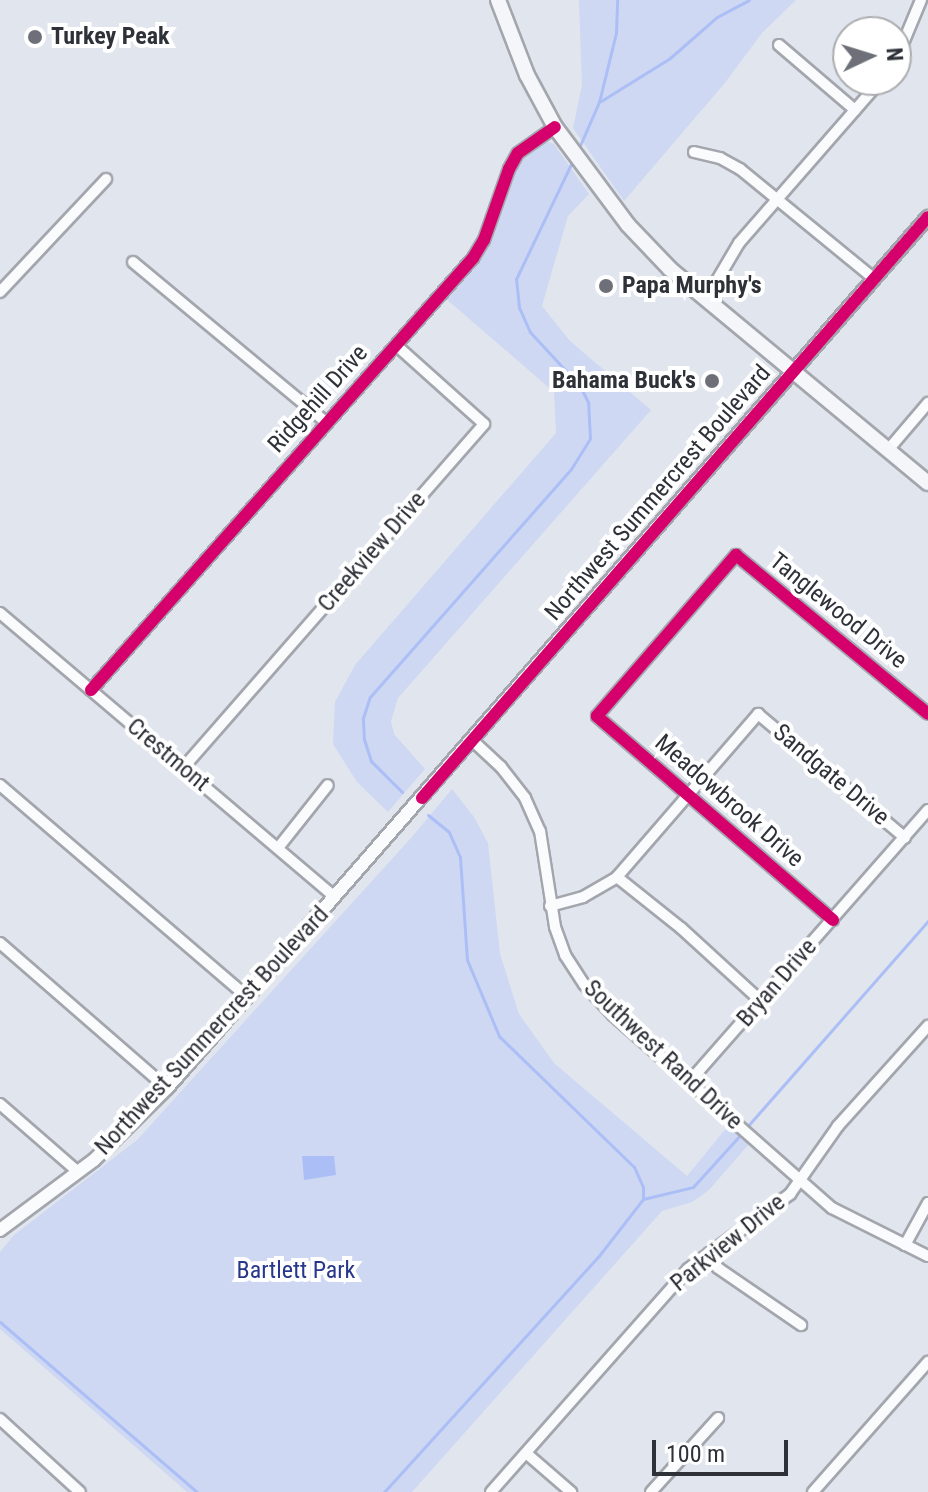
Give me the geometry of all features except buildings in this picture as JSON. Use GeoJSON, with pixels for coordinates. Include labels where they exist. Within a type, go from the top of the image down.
{"type":"FeatureCollection","features":[{"type":"Feature","properties":{"kind":"main road"},"geometry":{"type":"LineString","coordinates":[[498,0],[527,75],[568,148],[588,176],[659,258],[928,483]]}},
{"type":"Feature","properties":{"kind":"street"},"geometry":{"type":"LineString","coordinates":[[912,26],[923,2]]}},
{"type":"Feature","properties":{"kind":"street"},"geometry":{"type":"LineString","coordinates":[[779,45],[855,110]]}},
{"type":"Feature","properties":{"kind":"street"},"geometry":{"type":"LineString","coordinates":[[706,299],[739,243],[867,96]]}},
{"type":"Feature","properties":{"kind":"street","name":"Ridgehill Drive"},"geometry":{"type":"LineString","coordinates":[[91,690],[473,258],[484,240],[509,169],[518,153],[555,127]]}},
{"type":"Feature","properties":{"kind":"street"},"geometry":{"type":"LineString","coordinates":[[694,152],[720,158],[740,169],[873,278]]}},
{"type":"Feature","properties":{"kind":"street"},"geometry":{"type":"LineString","coordinates":[[0,292],[106,179]]}},
{"type":"Feature","properties":{"kind":"street","name":"Northwest Summercrest Boulevard"},"geometry":{"type":"LineString","coordinates":[[0,1230],[94,1160],[167,1088],[928,217]]}},
{"type":"Feature","properties":{"kind":"street"},"geometry":{"type":"LineString","coordinates":[[133,262],[326,422]]}},
{"type":"Feature","properties":{"kind":"street","name":"Creekview Drive"},"geometry":{"type":"LineString","coordinates":[[183,768],[484,424],[396,345]]}},
{"type":"Feature","properties":{"kind":"street"},"geometry":{"type":"LineString","coordinates":[[888,450],[928,403]]}},
{"type":"Feature","properties":{"kind":"street","name":"Tanglewood Drive"},"geometry":{"type":"LineString","coordinates":[[597,716],[736,555],[928,714]]}},
{"type":"Feature","properties":{"kind":"street","name":"Crestmont"},"geometry":{"type":"LineString","coordinates":[[0,613],[335,897]]}},
{"type":"Feature","properties":{"kind":"street","name":"Sandgate Drive"},"geometry":{"type":"LineString","coordinates":[[550,906],[583,897],[617,877],[758,714],[905,838]]}},
{"type":"Feature","properties":{"kind":"street","name":"Meadowbrook Drive"},"geometry":{"type":"LineString","coordinates":[[597,716],[833,920]]}},
{"type":"Feature","properties":{"kind":"street","name":"Southwest Rand Drive"},"geometry":{"type":"LineString","coordinates":[[472,740],[501,767],[525,798],[540,831],[550,906],[565,955],[584,984],[832,1208],[928,1256]]}},
{"type":"Feature","properties":{"kind":"street"},"geometry":{"type":"LineString","coordinates":[[0,785],[247,997]]}},
{"type":"Feature","properties":{"kind":"street"},"geometry":{"type":"LineString","coordinates":[[278,848],[328,785]]}},
{"type":"Feature","properties":{"kind":"street","name":"Bryan Drive"},"geometry":{"type":"LineString","coordinates":[[689,1082],[928,810]]}},
{"type":"Feature","properties":{"kind":"street"},"geometry":{"type":"LineString","coordinates":[[617,877],[681,928],[761,1001]]}},
{"type":"Feature","properties":{"kind":"street"},"geometry":{"type":"LineString","coordinates":[[0,943],[167,1088]]}},
{"type":"Feature","properties":{"kind":"street","name":"Parkview Drive"},"geometry":{"type":"LineString","coordinates":[[491,1492],[680,1278],[709,1253],[775,1208],[800,1180],[838,1126],[928,1026]]}},
{"type":"Feature","properties":{"kind":"street"},"geometry":{"type":"LineString","coordinates":[[0,1104],[77,1171]]}},
{"type":"Feature","properties":{"kind":"street"},"geometry":{"type":"LineString","coordinates":[[905,1245],[928,1203]]}},
{"type":"Feature","properties":{"kind":"street"},"geometry":{"type":"LineString","coordinates":[[709,1253],[718,1268],[801,1325]]}},
{"type":"Feature","properties":{"kind":"street"},"geometry":{"type":"LineString","coordinates":[[813,1492],[928,1362]]}},
{"type":"Feature","properties":{"kind":"street"},"geometry":{"type":"LineString","coordinates":[[651,1492],[718,1418]]}},
{"type":"Feature","properties":{"kind":"street"},"geometry":{"type":"LineString","coordinates":[[0,1419],[80,1492]]}},
{"type":"Feature","properties":{"kind":"street"},"geometry":{"type":"LineString","coordinates":[[526,1453],[571,1492]]}},
{"type":"Feature","properties":{"kind":"green space"},"geometry":{"type":"Polygon","coordinates":[[[579,0],[796,0],[762,33],[724,84],[624,201],[573,128],[582,85],[579,0]]]}},
{"type":"Feature","properties":{"kind":"green space"},"geometry":{"type":"Polygon","coordinates":[[[546,141],[554,144],[589,194],[568,216],[542,306],[570,341],[651,410],[398,698],[391,721],[394,734],[425,769],[388,812],[357,782],[333,744],[335,702],[355,665],[556,433],[554,392],[445,298],[485,250],[510,181],[522,160],[546,141]]]}},
{"type":"Feature","properties":{"kind":"green space","name":"Bartlett Park"},"geometry":{"type":"Polygon","coordinates":[[[452,789],[474,817],[488,843],[500,954],[519,1014],[554,1063],[687,1176],[728,1126],[749,1144],[709,1190],[692,1202],[662,1211],[412,1492],[187,1492],[0,1329],[0,1252],[14,1235],[137,1140],[452,789]]]}},
{"type":"Feature","properties":{"kind":"water"},"geometry":{"type":"Polygon","coordinates":[[[302,1156],[334,1156],[336,1175],[304,1180],[302,1156]]]}},
{"type":"Feature","properties":{"kind":"waterway"},"geometry":{"type":"LineString","coordinates":[[578,150],[599,102],[616,33],[617,0]]}},
{"type":"Feature","properties":{"kind":"waterway"},"geometry":{"type":"LineString","coordinates":[[601,101],[670,58],[717,17],[749,0]]}},
{"type":"Feature","properties":{"kind":"waterway"},"geometry":{"type":"LineString","coordinates":[[402,792],[371,761],[364,740],[363,718],[370,697],[571,469],[590,438],[588,402],[580,386],[530,332],[519,307],[516,279],[573,160]]}},
{"type":"Feature","properties":{"kind":"waterway"},"geometry":{"type":"LineString","coordinates":[[384,1492],[598,1257],[643,1199],[643,1187],[634,1167],[499,1036],[467,960],[460,857],[449,832],[428,815]]}},
{"type":"Feature","properties":{"kind":"waterway"},"geometry":{"type":"LineString","coordinates":[[746,1128],[928,921]]}},
{"type":"Feature","properties":{"kind":"waterway"},"geometry":{"type":"LineString","coordinates":[[643,1199],[693,1187],[741,1134]]}},
{"type":"Feature","properties":{"kind":"waterway"},"geometry":{"type":"LineString","coordinates":[[0,1322],[197,1492]]}},
{"type":"Feature","properties":{"kind":"cycle path"},"geometry":{"type":"LineString","coordinates":[[91,690],[473,258],[484,240],[509,169],[518,153],[555,127]]}},
{"type":"Feature","properties":{"kind":"cycle path"},"geometry":{"type":"LineString","coordinates":[[422,798],[928,217]]}},
{"type":"Feature","properties":{"kind":"cycle path"},"geometry":{"type":"LineString","coordinates":[[833,920],[597,716],[736,555],[928,714]]}},
{"type":"Feature","properties":{"kind":"place","name":"Turkey Peak"},"geometry":{"type":"Point","coordinates":[35,37]}},
{"type":"Feature","properties":{"kind":"place","name":"Papa Murphy's"},"geometry":{"type":"Point","coordinates":[606,286]}},
{"type":"Feature","properties":{"kind":"place","name":"Bahama Buck's"},"geometry":{"type":"Point","coordinates":[712,381]}}]}
